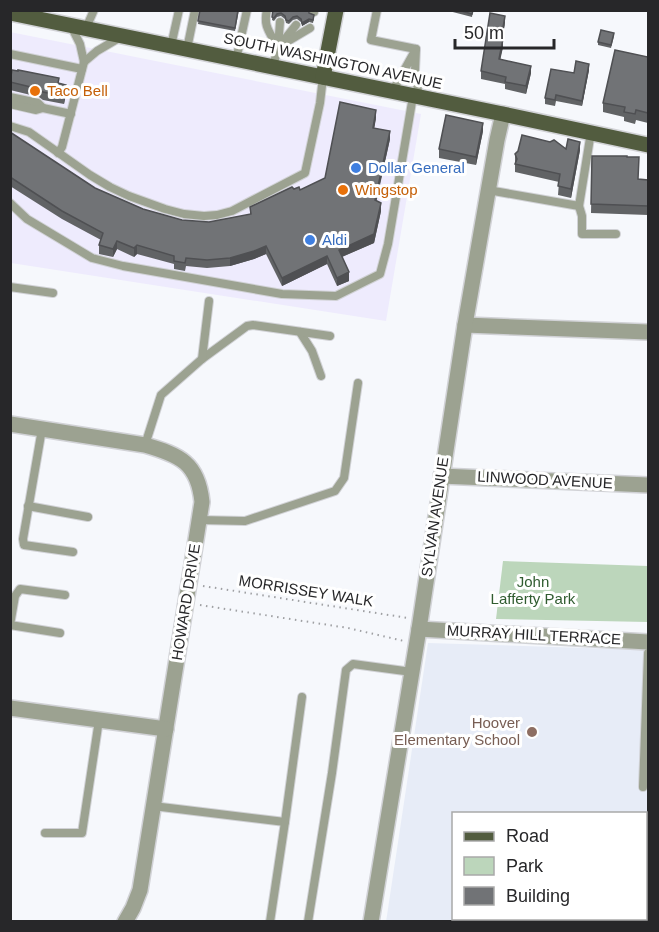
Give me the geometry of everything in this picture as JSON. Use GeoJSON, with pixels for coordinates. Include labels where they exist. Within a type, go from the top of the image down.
{"type":"FeatureCollection","features":[{"type":"Feature","properties":{"kind":"main road"},"geometry":{"type":"LineString","coordinates":[[322,77],[336,10]]}},
{"type":"Feature","properties":{"kind":"main road","name":"SOUTH WASHINGTON AVENUE"},"geometry":{"type":"LineString","coordinates":[[10,13],[56,16],[78,27],[648,145]]}},
{"type":"Feature","properties":{"kind":"street","name":"SYLVAN AVENUE"},"geometry":{"type":"LineString","coordinates":[[371,921],[419,631],[465,325],[503,114]]}},
{"type":"Feature","properties":{"kind":"street"},"geometry":{"type":"LineString","coordinates":[[465,325],[648,332]]}},
{"type":"Feature","properties":{"kind":"street","name":"HOWARD DRIVE"},"geometry":{"type":"LineString","coordinates":[[10,424],[145,445],[166,451],[182,459],[195,473],[201,489],[202,502],[140,890],[125,921]]}},
{"type":"Feature","properties":{"kind":"street","name":"LINWOOD AVENUE"},"geometry":{"type":"LineString","coordinates":[[441,476],[648,485]]}},
{"type":"Feature","properties":{"kind":"street","name":"MURRAY HILL TERRACE"},"geometry":{"type":"LineString","coordinates":[[419,631],[648,642]]}},
{"type":"Feature","properties":{"kind":"street"},"geometry":{"type":"LineString","coordinates":[[10,708],[166,729]]}},
{"type":"Feature","properties":{"kind":"lane"},"geometry":{"type":"LineString","coordinates":[[58,153],[62,147],[83,65],[78,27],[94,10]]}},
{"type":"Feature","properties":{"kind":"lane"},"geometry":{"type":"LineString","coordinates":[[171,46],[179,10]]}},
{"type":"Feature","properties":{"kind":"lane"},"geometry":{"type":"LineString","coordinates":[[187,49],[195,10]]}},
{"type":"Feature","properties":{"kind":"lane"},"geometry":{"type":"LineString","coordinates":[[236,60],[247,10]]}},
{"type":"Feature","properties":{"kind":"lane"},"geometry":{"type":"LineString","coordinates":[[267,10],[266,26],[278,47]]}},
{"type":"Feature","properties":{"kind":"lane"},"geometry":{"type":"LineString","coordinates":[[377,10],[371,40],[416,49]]}},
{"type":"Feature","properties":{"kind":"lane"},"geometry":{"type":"LineString","coordinates":[[273,67],[278,47],[280,22]]}},
{"type":"Feature","properties":{"kind":"lane"},"geometry":{"type":"LineString","coordinates":[[278,47],[296,25]]}},
{"type":"Feature","properties":{"kind":"lane"},"geometry":{"type":"LineString","coordinates":[[278,47],[310,28]]}},
{"type":"Feature","properties":{"kind":"lane"},"geometry":{"type":"LineString","coordinates":[[83,65],[97,51],[122,36]]}},
{"type":"Feature","properties":{"kind":"lane"},"geometry":{"type":"LineString","coordinates":[[392,92],[416,49]]}},
{"type":"Feature","properties":{"kind":"lane"},"geometry":{"type":"LineString","coordinates":[[10,203],[27,219],[92,258],[123,266],[282,294],[336,296],[380,274],[388,244],[416,96],[416,49]]}},
{"type":"Feature","properties":{"kind":"lane"},"geometry":{"type":"LineString","coordinates":[[10,54],[83,65]]}},
{"type":"Feature","properties":{"kind":"lane"},"geometry":{"type":"LineString","coordinates":[[10,126],[29,132],[90,175],[129,196],[184,214],[217,215],[232,211],[305,174],[320,103],[322,77]]}},
{"type":"Feature","properties":{"kind":"lane"},"geometry":{"type":"LineString","coordinates":[[10,98],[71,114]]}},
{"type":"Feature","properties":{"kind":"lane"},"geometry":{"type":"LineString","coordinates":[[10,104],[36,111],[43,108]]}},
{"type":"Feature","properties":{"kind":"lane"},"geometry":{"type":"LineString","coordinates":[[591,132],[579,206],[582,216],[582,234],[616,234]]}},
{"type":"Feature","properties":{"kind":"lane"},"geometry":{"type":"LineString","coordinates":[[488,190],[579,206]]}},
{"type":"Feature","properties":{"kind":"lane"},"geometry":{"type":"LineString","coordinates":[[10,288],[53,293]]}},
{"type":"Feature","properties":{"kind":"lane"},"geometry":{"type":"LineString","coordinates":[[202,359],[209,301]]}},
{"type":"Feature","properties":{"kind":"lane"},"geometry":{"type":"LineString","coordinates":[[145,445],[161,395],[202,359],[247,326],[330,336]]}},
{"type":"Feature","properties":{"kind":"lane"},"geometry":{"type":"LineString","coordinates":[[300,332],[312,351],[321,376]]}},
{"type":"Feature","properties":{"kind":"lane"},"geometry":{"type":"LineString","coordinates":[[199,520],[245,521],[335,491],[344,478],[358,383]]}},
{"type":"Feature","properties":{"kind":"lane"},"geometry":{"type":"LineString","coordinates":[[42,429],[28,506],[24,545],[73,552]]}},
{"type":"Feature","properties":{"kind":"lane"},"geometry":{"type":"LineString","coordinates":[[28,506],[88,517]]}},
{"type":"Feature","properties":{"kind":"lane"},"geometry":{"type":"LineString","coordinates":[[60,633],[10,625],[15,596],[20,589],[65,595]]}},
{"type":"Feature","properties":{"kind":"lane"},"geometry":{"type":"LineString","coordinates":[[643,788],[648,652]]}},
{"type":"Feature","properties":{"kind":"lane"},"geometry":{"type":"LineString","coordinates":[[308,921],[346,670],[353,664],[412,672]]}},
{"type":"Feature","properties":{"kind":"lane"},"geometry":{"type":"LineString","coordinates":[[270,921],[302,697]]}},
{"type":"Feature","properties":{"kind":"lane"},"geometry":{"type":"LineString","coordinates":[[45,833],[82,833],[99,720]]}},
{"type":"Feature","properties":{"kind":"lane"},"geometry":{"type":"LineString","coordinates":[[153,806],[285,822]]}},
{"type":"Feature","properties":{"kind":"path","name":"MORRISSEY WALK"},"geometry":{"type":"LineString","coordinates":[[189,584],[419,631]]}},
{"type":"Feature","properties":{"kind":"path"},"geometry":{"type":"LineString","coordinates":[[186,603],[348,628],[419,631]]}},
{"type":"Feature","properties":{"kind":"shaded area"},"geometry":{"type":"Polygon","coordinates":[[[10,32],[421,114],[386,321],[11,263],[10,32]]]}},
{"type":"Feature","properties":{"kind":"shaded area","name":"Hoover Elementary School"},"geometry":{"type":"Polygon","coordinates":[[[428,643],[648,650],[648,919],[647,812],[452,812],[452,920],[618,920],[386,922],[428,643]]]}},
{"type":"Feature","properties":{"kind":"green space","name":"John Lafferty Park"},"geometry":{"type":"Polygon","coordinates":[[[503,561],[648,566],[648,622],[496,619],[503,561]]]}},
{"type":"Feature","properties":{"kind":"building"},"geometry":{"type":"Polygon","coordinates":[[[200,10],[238,10],[235,28],[198,21],[200,10]]]}},
{"type":"Feature","properties":{"kind":"building"},"geometry":{"type":"Polygon","coordinates":[[[273,10],[309,10],[309,13],[314,15],[313,20],[309,19],[302,23],[297,16],[289,21],[286,20],[281,13],[274,18],[272,17],[273,10]]]}},
{"type":"Feature","properties":{"kind":"building"},"geometry":{"type":"Polygon","coordinates":[[[458,10],[473,10],[472,14],[458,10]]]}},
{"type":"Feature","properties":{"kind":"building"},"geometry":{"type":"Polygon","coordinates":[[[490,13],[505,16],[499,59],[531,66],[526,86],[505,82],[506,77],[481,71],[490,13]]]}},
{"type":"Feature","properties":{"kind":"building"},"geometry":{"type":"Polygon","coordinates":[[[601,30],[614,33],[611,45],[598,42],[601,30]]]}},
{"type":"Feature","properties":{"kind":"building"},"geometry":{"type":"Polygon","coordinates":[[[615,50],[648,57],[648,113],[636,110],[635,114],[624,112],[625,107],[603,103],[615,50]]]}},
{"type":"Feature","properties":{"kind":"building"},"geometry":{"type":"Polygon","coordinates":[[[576,61],[589,64],[582,101],[556,95],[555,100],[545,98],[551,69],[574,73],[576,61]]]}},
{"type":"Feature","properties":{"kind":"building"},"geometry":{"type":"Polygon","coordinates":[[[12,70],[59,78],[58,83],[66,85],[64,96],[10,82],[12,70]]]}},
{"type":"Feature","properties":{"kind":"building"},"geometry":{"type":"Polygon","coordinates":[[[340,102],[376,110],[373,128],[390,131],[375,200],[381,203],[374,234],[339,250],[349,272],[337,278],[327,256],[282,278],[266,246],[230,258],[207,260],[186,258],[185,263],[174,261],[174,256],[137,245],[134,248],[117,241],[113,249],[99,245],[103,233],[62,211],[10,177],[10,132],[95,188],[143,209],[182,220],[209,222],[251,214],[250,207],[292,187],[294,189],[299,187],[300,190],[325,178],[340,102]]]}},
{"type":"Feature","properties":{"kind":"building"},"geometry":{"type":"Polygon","coordinates":[[[446,115],[483,123],[476,157],[439,149],[446,115]]]}},
{"type":"Feature","properties":{"kind":"building"},"geometry":{"type":"Polygon","coordinates":[[[522,135],[550,142],[554,140],[566,149],[568,139],[580,142],[571,189],[558,186],[560,174],[515,164],[517,159],[515,154],[522,135]]]}},
{"type":"Feature","properties":{"kind":"building"},"geometry":{"type":"Polygon","coordinates":[[[592,156],[639,157],[638,179],[648,180],[648,206],[591,204],[592,156]]]}},
{"type":"Feature","properties":{"kind":"place","name":"Taco Bell"},"geometry":{"type":"Point","coordinates":[35,91]}},
{"type":"Feature","properties":{"kind":"place","name":"Dollar General"},"geometry":{"type":"Point","coordinates":[356,168]}},
{"type":"Feature","properties":{"kind":"place","name":"Wingstop"},"geometry":{"type":"Point","coordinates":[343,190]}},
{"type":"Feature","properties":{"kind":"place","name":"Aldi"},"geometry":{"type":"Point","coordinates":[310,240]}},
{"type":"Feature","properties":{"kind":"place","name":"Hoover Elementary School"},"geometry":{"type":"Point","coordinates":[532,732]}}]}
